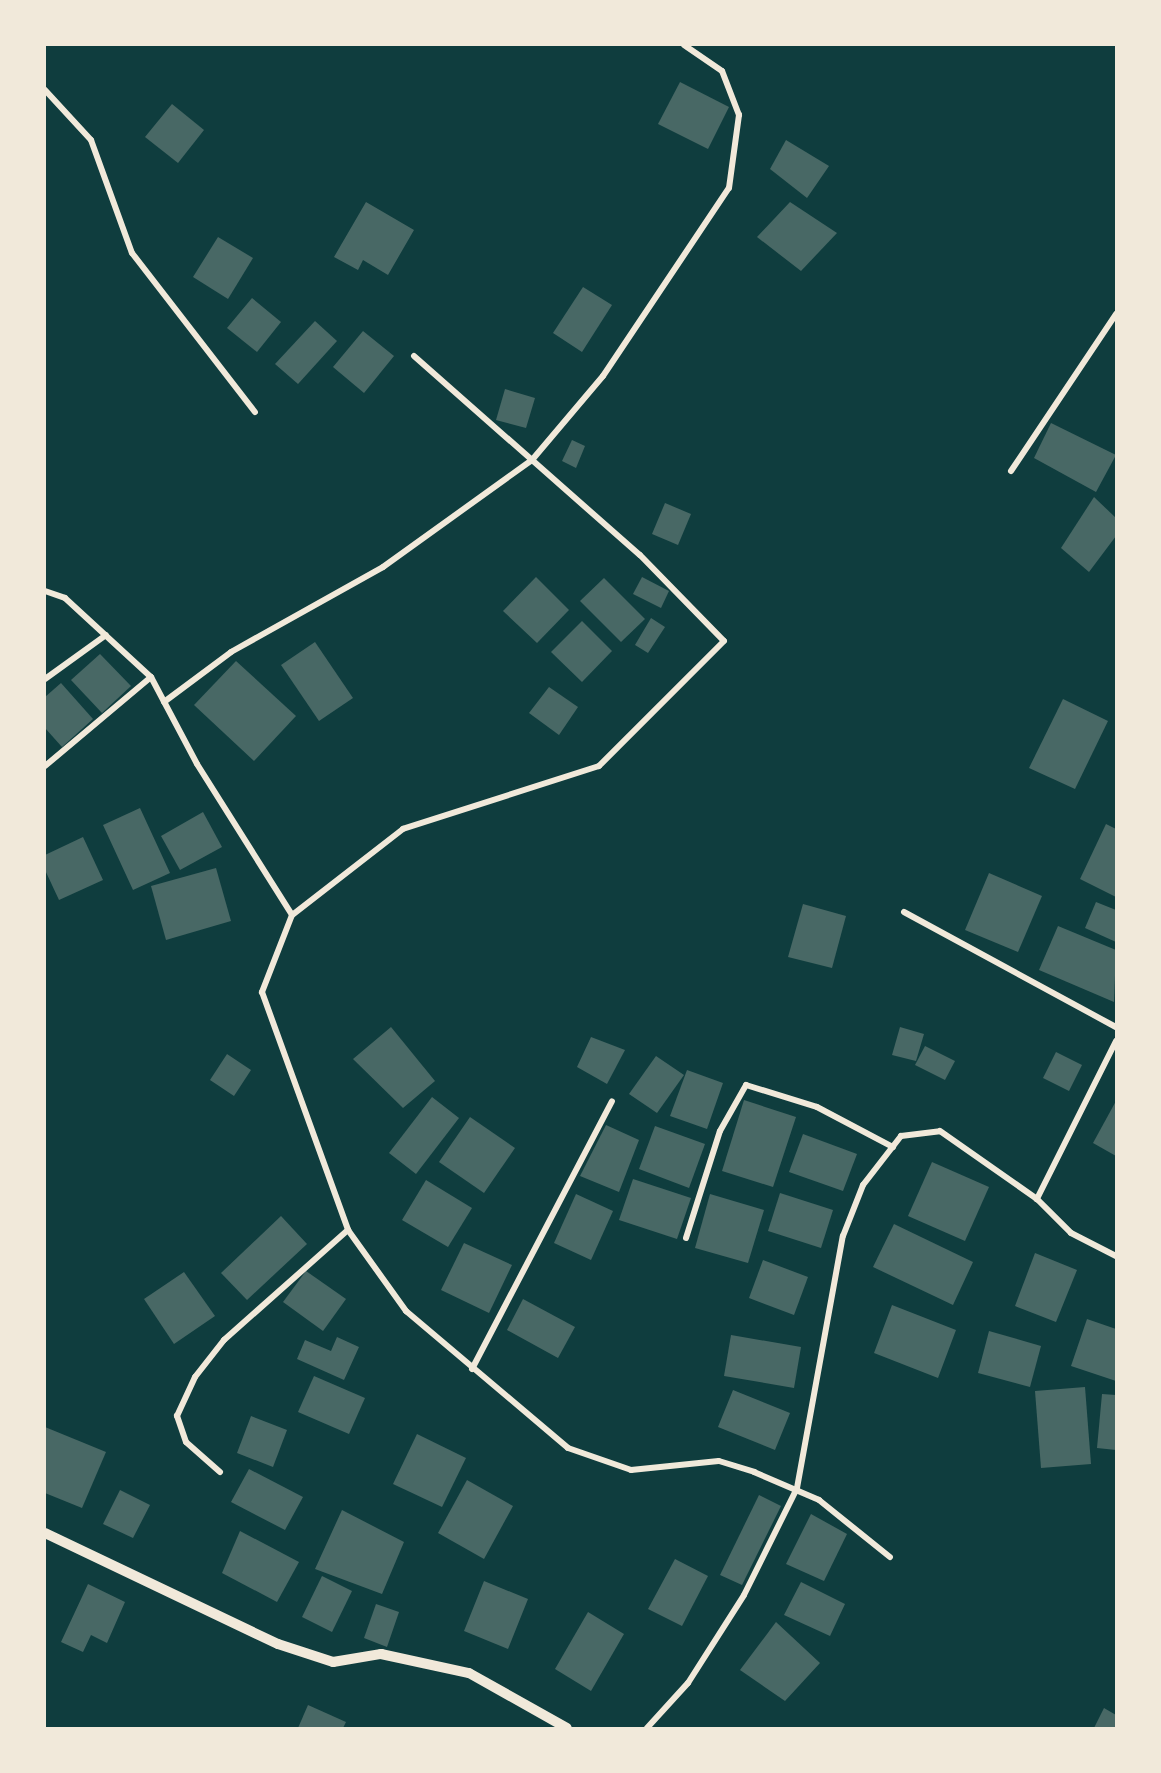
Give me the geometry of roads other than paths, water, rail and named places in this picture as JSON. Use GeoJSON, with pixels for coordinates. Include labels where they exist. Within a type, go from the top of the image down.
{"type":"FeatureCollection","features":[{"type":"Feature","properties":{"kind":"street"},"geometry":{"type":"LineString","coordinates":[[164,702],[231,652],[382,567],[532,460],[603,376],[729,188],[739,115],[722,71],[684,45]]}},
{"type":"Feature","properties":{"kind":"street"},"geometry":{"type":"LineString","coordinates":[[45,90],[91,140],[132,253],[255,412]]}},
{"type":"Feature","properties":{"kind":"street"},"geometry":{"type":"LineString","coordinates":[[1011,471],[1116,314]]}},
{"type":"Feature","properties":{"kind":"street"},"geometry":{"type":"LineString","coordinates":[[414,356],[640,555],[724,641],[599,766],[403,829],[292,915],[262,992],[348,1230],[406,1311],[471,1369],[568,1448],[605,1464],[631,1470],[719,1461],[797,1488],[890,1557]]}},
{"type":"Feature","properties":{"kind":"street"},"geometry":{"type":"LineString","coordinates":[[45,591],[65,598],[152,677],[164,702],[292,915]]}},
{"type":"Feature","properties":{"kind":"street"},"geometry":{"type":"LineString","coordinates":[[45,679],[106,635]]}},
{"type":"Feature","properties":{"kind":"street"},"geometry":{"type":"LineString","coordinates":[[45,766],[152,677]]}},
{"type":"Feature","properties":{"kind":"street"},"geometry":{"type":"LineString","coordinates":[[904,912],[1116,1027]]}},
{"type":"Feature","properties":{"kind":"street"},"geometry":{"type":"LineString","coordinates":[[1037,1199],[1116,1041]]}},
{"type":"Feature","properties":{"kind":"street"},"geometry":{"type":"LineString","coordinates":[[687,1238],[720,1131],[746,1085],[817,1107],[893,1147]]}},
{"type":"Feature","properties":{"kind":"street"},"geometry":{"type":"LineString","coordinates":[[471,1369],[612,1101]]}},
{"type":"Feature","properties":{"kind":"street"},"geometry":{"type":"LineString","coordinates":[[647,1728],[688,1683],[744,1595],[797,1488],[843,1236],[863,1185],[901,1136],[940,1131],[1037,1199],[1071,1233],[1116,1256]]}},
{"type":"Feature","properties":{"kind":"street"},"geometry":{"type":"LineString","coordinates":[[220,1473],[186,1442],[177,1416],[195,1377],[224,1340],[348,1230]]}},
{"type":"Feature","properties":{"kind":"street"},"geometry":{"type":"LineString","coordinates":[[45,1533],[278,1644],[333,1662],[381,1654],[469,1673],[567,1728]]}}]}
